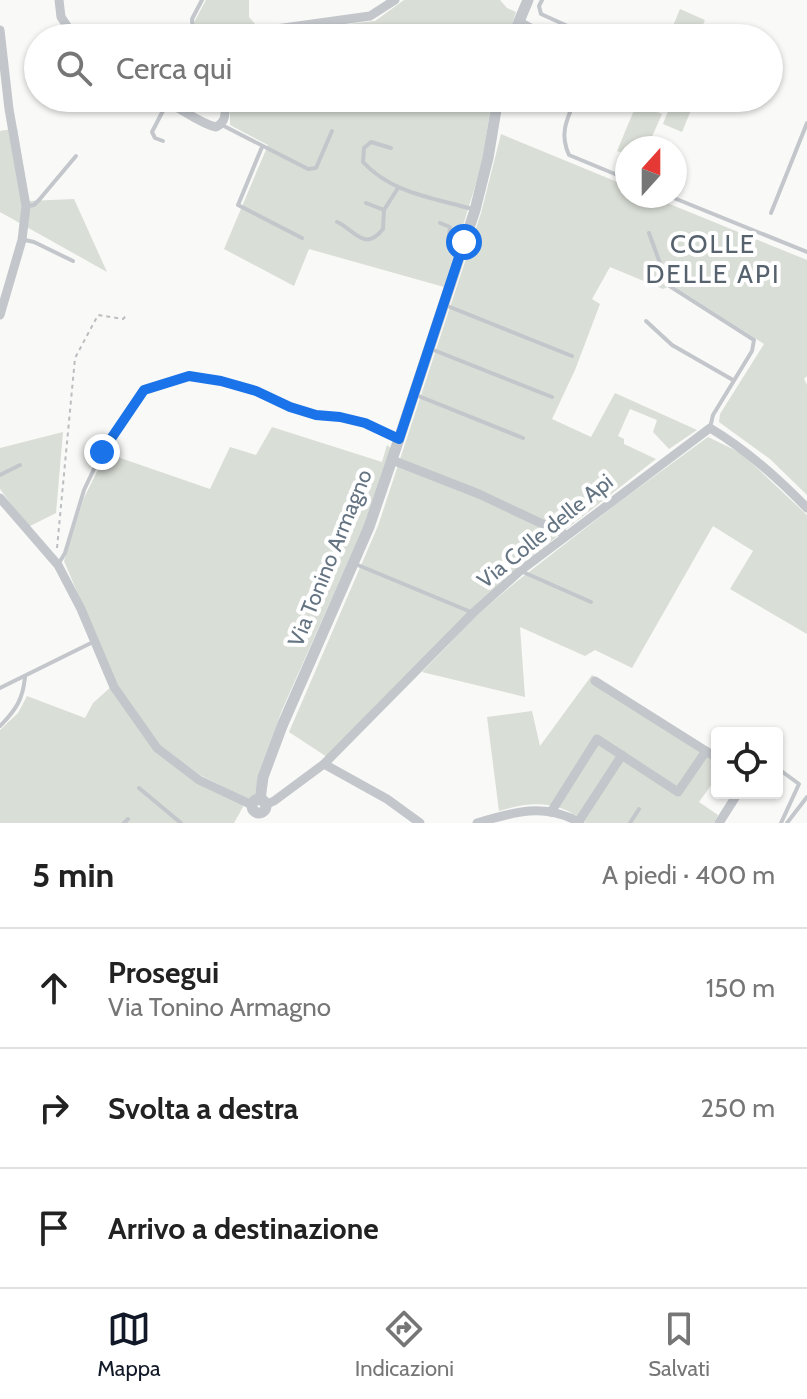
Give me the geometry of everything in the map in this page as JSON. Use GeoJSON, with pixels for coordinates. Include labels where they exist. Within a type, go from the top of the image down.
{"type":"FeatureCollection","features":[{"type":"Feature","properties":{"kind":"street"},"geometry":{"type":"LineString","coordinates":[[59,0],[61,17],[66,24]]}},
{"type":"Feature","properties":{"kind":"street"},"geometry":{"type":"LineString","coordinates":[[312,24],[370,16],[395,0]]}},
{"type":"Feature","properties":{"kind":"street"},"geometry":{"type":"LineString","coordinates":[[517,24],[528,0]]}},
{"type":"Feature","properties":{"kind":"street"},"geometry":{"type":"LineString","coordinates":[[0,30],[9,109],[26,206],[22,240],[0,315]]}},
{"type":"Feature","properties":{"kind":"street"},"geometry":{"type":"LineString","coordinates":[[185,112],[205,125],[216,127],[222,125],[225,112]]}},
{"type":"Feature","properties":{"kind":"street","name":"Via Tonino Armagno"},"geometry":{"type":"LineString","coordinates":[[258,805],[263,777],[282,726],[369,527],[392,460],[475,210],[496,112]]}},
{"type":"Feature","properties":{"kind":"street"},"geometry":{"type":"LineString","coordinates":[[710,428],[770,470],[807,508]]}},
{"type":"Feature","properties":{"kind":"street","name":"Via Colle delle Api"},"geometry":{"type":"LineString","coordinates":[[258,805],[274,801],[324,764],[473,613],[520,571],[710,428]]}},
{"type":"Feature","properties":{"kind":"street"},"geometry":{"type":"LineString","coordinates":[[392,460],[479,494],[566,535]]}},
{"type":"Feature","properties":{"kind":"street"},"geometry":{"type":"LineString","coordinates":[[0,498],[58,565],[114,687],[157,748],[199,780],[258,805],[245,823]]}},
{"type":"Feature","properties":{"kind":"street"},"geometry":{"type":"LineString","coordinates":[[595,681],[711,754]]}},
{"type":"Feature","properties":{"kind":"street"},"geometry":{"type":"LineString","coordinates":[[551,812],[597,739],[678,792],[706,751]]}},
{"type":"Feature","properties":{"kind":"street"},"geometry":{"type":"LineString","coordinates":[[477,823],[524,810],[551,812],[580,822],[622,755]]}},
{"type":"Feature","properties":{"kind":"street"},"geometry":{"type":"LineString","coordinates":[[324,764],[387,799],[420,823]]}},
{"type":"Feature","properties":{"kind":"street"},"geometry":{"type":"LineString","coordinates":[[719,823],[734,799]]}},
{"type":"Feature","properties":{"kind":"lane"},"geometry":{"type":"LineString","coordinates":[[192,24],[202,0]]}},
{"type":"Feature","properties":{"kind":"lane"},"geometry":{"type":"LineString","coordinates":[[542,0],[539,6],[541,14],[563,24]]}},
{"type":"Feature","properties":{"kind":"lane"},"geometry":{"type":"LineString","coordinates":[[519,19],[528,24]]}},
{"type":"Feature","properties":{"kind":"lane"},"geometry":{"type":"LineString","coordinates":[[162,112],[152,132],[155,138],[163,141]]}},
{"type":"Feature","properties":{"kind":"lane"},"geometry":{"type":"LineString","coordinates":[[571,112],[564,131],[564,143],[569,155],[615,174]]}},
{"type":"Feature","properties":{"kind":"lane"},"geometry":{"type":"LineString","coordinates":[[771,213],[807,123]]}},
{"type":"Feature","properties":{"kind":"lane"},"geometry":{"type":"LineString","coordinates":[[222,125],[308,169],[316,168],[332,131]]}},
{"type":"Feature","properties":{"kind":"lane"},"geometry":{"type":"LineString","coordinates":[[391,148],[371,142],[364,148],[363,162],[375,175],[398,188],[475,210]]}},
{"type":"Feature","properties":{"kind":"lane"},"geometry":{"type":"LineString","coordinates":[[262,147],[238,205],[302,238]]}},
{"type":"Feature","properties":{"kind":"lane"},"geometry":{"type":"LineString","coordinates":[[26,206],[34,205],[76,156]]}},
{"type":"Feature","properties":{"kind":"lane"},"geometry":{"type":"LineString","coordinates":[[337,222],[349,227],[356,237],[375,237],[383,229],[384,210],[398,188]]}},
{"type":"Feature","properties":{"kind":"lane"},"geometry":{"type":"LineString","coordinates":[[366,203],[384,210]]}},
{"type":"Feature","properties":{"kind":"lane"},"geometry":{"type":"LineString","coordinates":[[687,203],[807,252]]}},
{"type":"Feature","properties":{"kind":"lane"},"geometry":{"type":"LineString","coordinates":[[440,223],[450,227],[449,237],[464,242]]}},
{"type":"Feature","properties":{"kind":"lane"},"geometry":{"type":"LineString","coordinates":[[649,233],[668,285],[754,340],[752,351],[713,415],[710,428]]}},
{"type":"Feature","properties":{"kind":"lane"},"geometry":{"type":"LineString","coordinates":[[22,240],[34,242],[73,261]]}},
{"type":"Feature","properties":{"kind":"lane"},"geometry":{"type":"LineString","coordinates":[[443,305],[572,356]]}},
{"type":"Feature","properties":{"kind":"lane"},"geometry":{"type":"LineString","coordinates":[[646,321],[672,345],[733,380]]}},
{"type":"Feature","properties":{"kind":"lane"},"geometry":{"type":"LineString","coordinates":[[428,349],[552,397]]}},
{"type":"Feature","properties":{"kind":"lane"},"geometry":{"type":"LineString","coordinates":[[58,565],[65,553],[84,490],[102,452],[144,390],[189,376],[256,391]]}},
{"type":"Feature","properties":{"kind":"lane"},"geometry":{"type":"LineString","coordinates":[[413,395],[523,438]]}},
{"type":"Feature","properties":{"kind":"lane"},"geometry":{"type":"LineString","coordinates":[[290,407],[365,423],[399,439]]}},
{"type":"Feature","properties":{"kind":"lane"},"geometry":{"type":"LineString","coordinates":[[0,475],[20,465]]}},
{"type":"Feature","properties":{"kind":"lane"},"geometry":{"type":"LineString","coordinates":[[352,563],[473,613]]}},
{"type":"Feature","properties":{"kind":"lane"},"geometry":{"type":"LineString","coordinates":[[520,571],[591,602]]}},
{"type":"Feature","properties":{"kind":"lane"},"geometry":{"type":"LineString","coordinates":[[0,688],[95,641]]}},
{"type":"Feature","properties":{"kind":"lane"},"geometry":{"type":"LineString","coordinates":[[0,726],[16,710],[23,696],[25,676]]}},
{"type":"Feature","properties":{"kind":"lane"},"geometry":{"type":"LineString","coordinates":[[783,772],[799,784],[784,823]]}},
{"type":"Feature","properties":{"kind":"lane"},"geometry":{"type":"LineString","coordinates":[[139,788],[181,823]]}},
{"type":"Feature","properties":{"kind":"lane"},"geometry":{"type":"LineString","coordinates":[[784,823],[807,797]]}},
{"type":"Feature","properties":{"kind":"lane"},"geometry":{"type":"LineString","coordinates":[[630,823],[639,809]]}},
{"type":"Feature","properties":{"kind":"path"},"geometry":{"type":"LineString","coordinates":[[58,565],[75,358],[98,315],[123,319],[127,315]]}},
{"type":"Feature","properties":{"kind":"path"},"geometry":{"type":"LineString","coordinates":[[256,391],[290,407]]}},
{"type":"Feature","properties":{"kind":"shaded area"},"geometry":{"type":"Polygon","coordinates":[[[206,0],[249,0],[249,17],[255,24],[193,24],[206,0]]]}},
{"type":"Feature","properties":{"kind":"shaded area"},"geometry":{"type":"Polygon","coordinates":[[[404,0],[500,0],[516,12],[512,24],[348,24],[375,21],[404,0]]]}},
{"type":"Feature","properties":{"kind":"shaded area"},"geometry":{"type":"Polygon","coordinates":[[[680,9],[705,20],[703,24],[674,24],[680,9]]]}},
{"type":"Feature","properties":{"kind":"shaded area"},"geometry":{"type":"Polygon","coordinates":[[[230,112],[490,112],[482,164],[444,287],[309,249],[294,286],[224,249],[268,145],[230,125],[230,112]]]}},
{"type":"Feature","properties":{"kind":"shaded area"},"geometry":{"type":"Polygon","coordinates":[[[633,112],[662,114],[652,136],[623,136],[633,112]]]}},
{"type":"Feature","properties":{"kind":"shaded area"},"geometry":{"type":"Polygon","coordinates":[[[668,112],[690,112],[682,132],[663,124],[668,112]]]}},
{"type":"Feature","properties":{"kind":"shaded area"},"geometry":{"type":"Polygon","coordinates":[[[17,128],[29,201],[74,199],[107,272],[0,212],[0,131],[17,128]]]}},
{"type":"Feature","properties":{"kind":"shaded area"},"geometry":{"type":"Polygon","coordinates":[[[501,134],[615,181],[615,208],[679,208],[807,260],[807,376],[804,379],[807,385],[807,495],[770,459],[719,422],[720,414],[764,344],[672,285],[663,289],[610,267],[592,299],[600,304],[552,419],[591,437],[615,393],[697,430],[669,449],[653,432],[657,420],[630,409],[618,436],[624,439],[624,444],[656,459],[518,567],[327,757],[289,732],[378,526],[481,213],[501,134]]]}},
{"type":"Feature","properties":{"kind":"shaded area"},"geometry":{"type":"Polygon","coordinates":[[[272,427],[382,462],[387,445],[392,449],[366,521],[282,710],[259,772],[255,795],[250,800],[200,775],[160,745],[117,686],[64,561],[84,498],[106,453],[210,489],[230,447],[256,455],[272,427]]]}},
{"type":"Feature","properties":{"kind":"shaded area"},"geometry":{"type":"Polygon","coordinates":[[[63,432],[56,513],[28,527],[0,489],[0,448],[63,432]]]}},
{"type":"Feature","properties":{"kind":"shaded area"},"geometry":{"type":"Polygon","coordinates":[[[708,437],[741,453],[807,515],[807,634],[730,589],[753,551],[713,526],[632,668],[595,650],[585,656],[520,627],[525,697],[422,672],[477,615],[516,582],[708,437]]]}},
{"type":"Feature","properties":{"kind":"shaded area"},"geometry":{"type":"Polygon","coordinates":[[[592,675],[711,749],[711,785],[699,802],[718,815],[714,823],[586,823],[555,806],[533,804],[499,811],[487,717],[532,711],[540,746],[592,675]]]}},
{"type":"Feature","properties":{"kind":"shaded area"},"geometry":{"type":"Polygon","coordinates":[[[112,686],[157,749],[244,805],[234,823],[0,823],[0,730],[18,713],[27,696],[85,718],[93,703],[112,686]]]}},
{"type":"Feature","properties":{"kind":"district","name":"COLLE DELLE API"},"geometry":{"type":"Point","coordinates":[713,259]}},
{"type":"Feature","properties":{"kind":"route"},"geometry":{"type":"LineString","coordinates":[[102,452],[144,390],[189,376],[256,391],[316,415],[365,423],[399,439],[464,242]]}}]}
